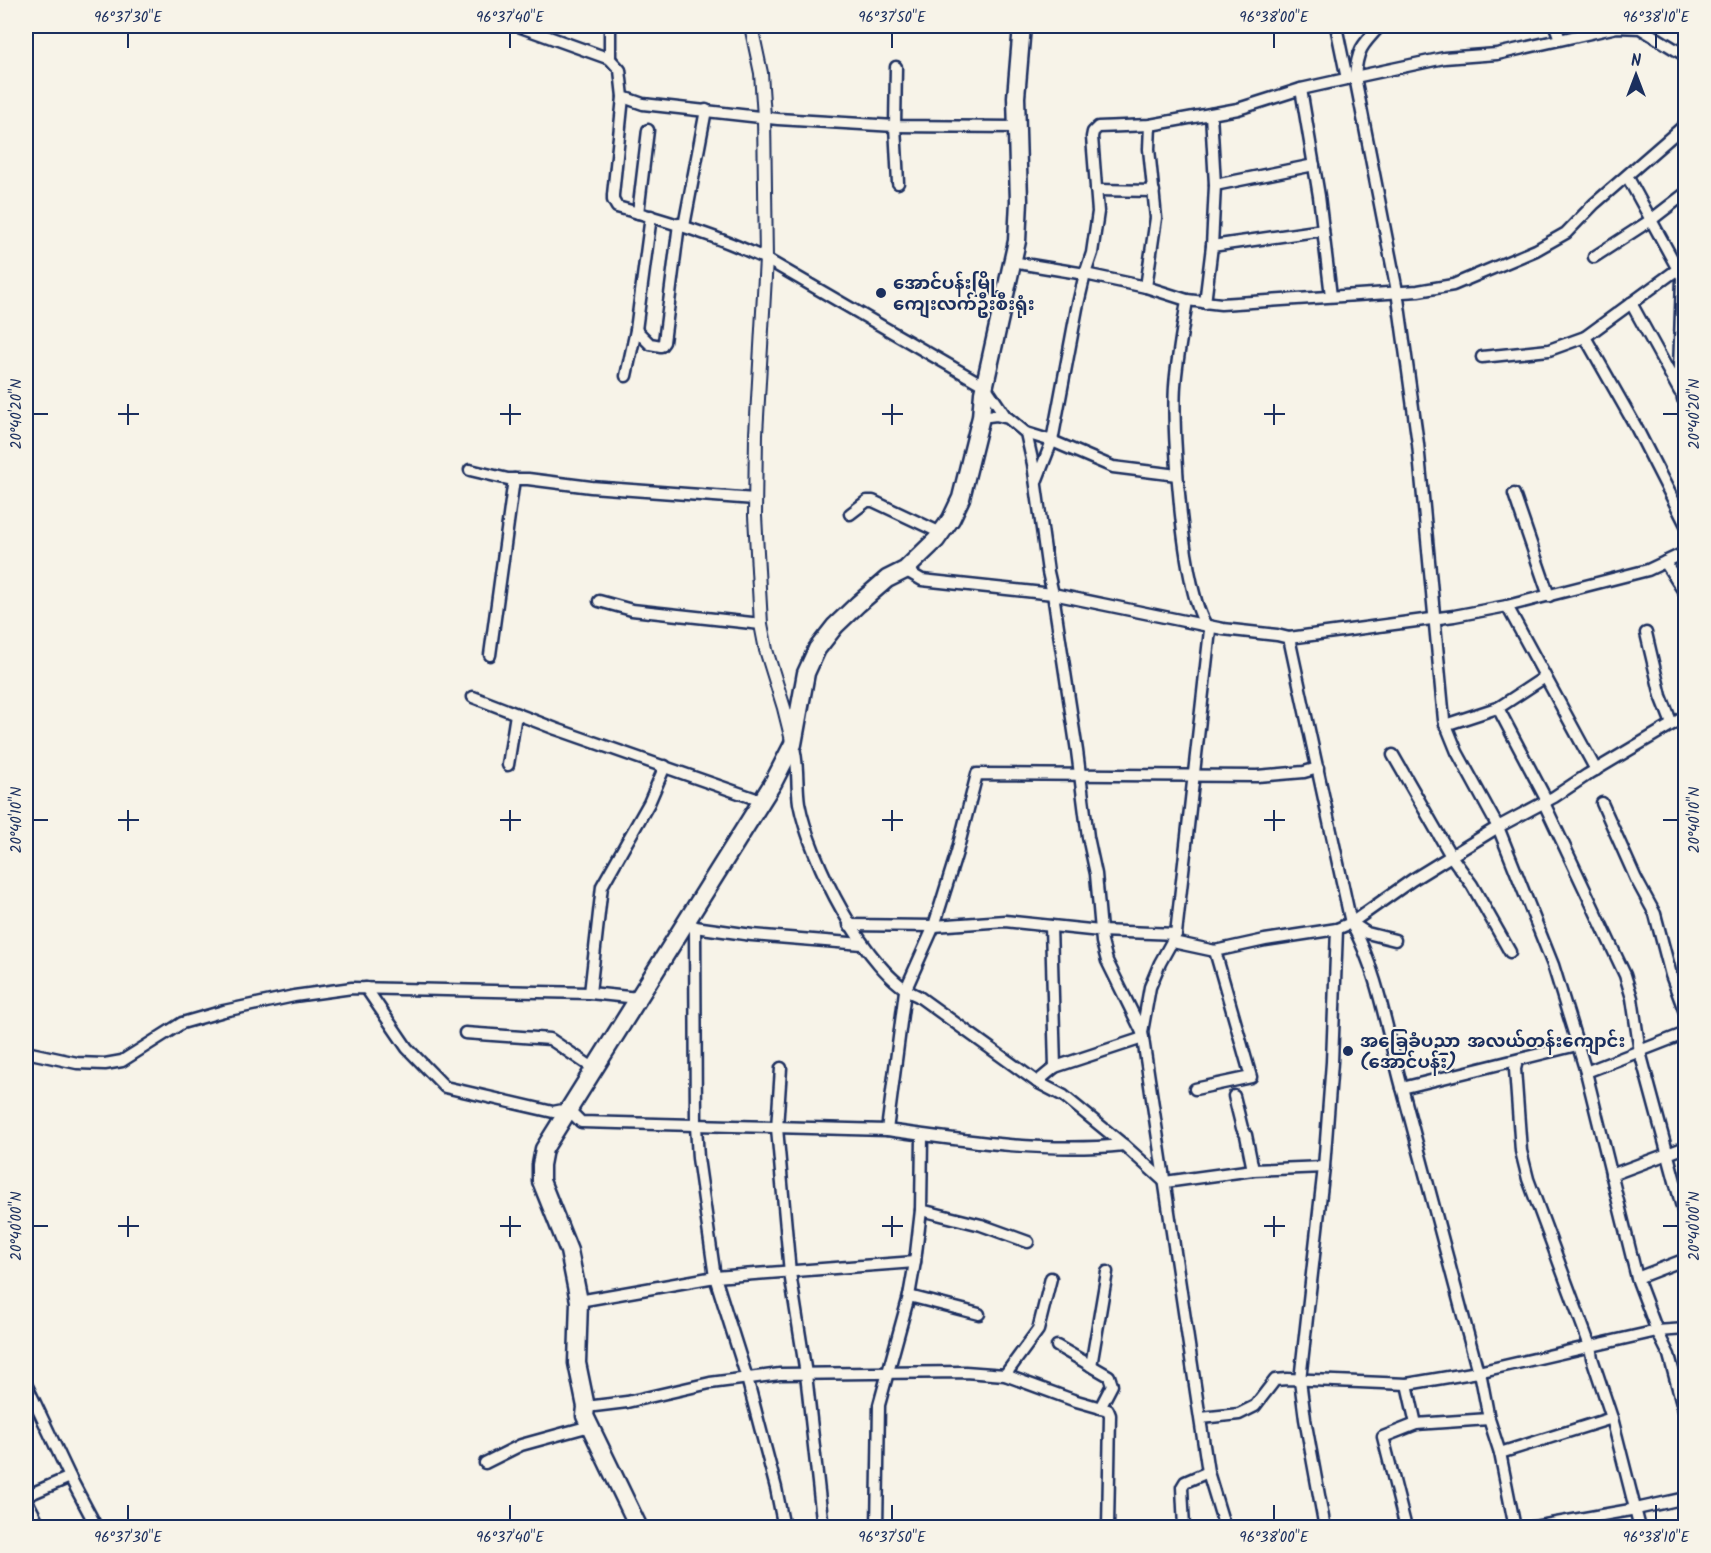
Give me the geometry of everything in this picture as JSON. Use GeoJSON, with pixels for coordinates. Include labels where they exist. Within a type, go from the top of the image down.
{"type":"FeatureCollection","features":[{"type":"Feature","properties":{"kind":"main road"},"geometry":{"type":"LineString","coordinates":[[639,1527],[585,1416],[586,1407],[578,1363],[579,1300],[568,1251],[541,1181],[544,1149],[638,998],[691,923],[762,801],[792,744],[806,673],[817,649],[835,626],[858,604],[887,579],[905,570],[941,533],[961,498],[981,417],[985,386],[1017,241],[1019,201],[1016,97],[1022,26]]}},
{"type":"Feature","properties":{"kind":"street"},"geometry":{"type":"LineString","coordinates":[[518,26],[610,59],[620,70],[623,97],[613,200],[617,207],[681,225],[741,247],[766,260],[985,386],[1006,417],[1026,433],[1052,441],[1113,467],[1177,475]]}},
{"type":"Feature","properties":{"kind":"street"},"geometry":{"type":"LineString","coordinates":[[610,26],[610,59]]}},
{"type":"Feature","properties":{"kind":"street"},"geometry":{"type":"LineString","coordinates":[[751,26],[761,73],[764,117],[766,260],[756,434],[755,499],[761,624],[766,650],[797,758],[799,802],[807,831],[849,926],[862,944],[905,991],[918,996],[1037,1082],[1064,1096],[1165,1182],[1253,1170],[1324,1167]]}},
{"type":"Feature","properties":{"kind":"street"},"geometry":{"type":"LineString","coordinates":[[1336,26],[1351,78],[1397,291],[1418,444],[1439,686],[1445,724],[1457,752],[1498,827],[1553,965],[1586,1072],[1637,1278],[1657,1331],[1669,1355],[1686,1418]]}},
{"type":"Feature","properties":{"kind":"street"},"geometry":{"type":"LineString","coordinates":[[1351,78],[1357,57],[1365,41],[1380,26]]}},
{"type":"Feature","properties":{"kind":"street"},"geometry":{"type":"LineString","coordinates":[[1555,26],[1560,39]]}},
{"type":"Feature","properties":{"kind":"street"},"geometry":{"type":"LineString","coordinates":[[1036,483],[1052,441],[1085,274],[1092,254],[1098,212],[1093,132],[1098,127],[1150,125],[1238,109],[1301,89],[1351,78],[1444,58],[1497,54],[1617,27],[1642,27],[1686,56]]}},
{"type":"Feature","properties":{"kind":"street"},"geometry":{"type":"LineString","coordinates":[[896,68],[895,126],[898,183]]}},
{"type":"Feature","properties":{"kind":"street"},"geometry":{"type":"LineString","coordinates":[[1301,89],[1314,165],[1331,296]]}},
{"type":"Feature","properties":{"kind":"street"},"geometry":{"type":"LineString","coordinates":[[623,97],[643,104],[764,117],[895,126],[1016,127]]}},
{"type":"Feature","properties":{"kind":"street"},"geometry":{"type":"LineString","coordinates":[[636,330],[650,344],[661,346],[664,342],[681,225],[706,110]]}},
{"type":"Feature","properties":{"kind":"street"},"geometry":{"type":"LineString","coordinates":[[1206,303],[1215,185],[1210,114]]}},
{"type":"Feature","properties":{"kind":"street"},"geometry":{"type":"LineString","coordinates":[[1012,262],[1085,274],[1206,303],[1236,304],[1418,291],[1453,285],[1536,250],[1566,233],[1594,204],[1686,124]]}},
{"type":"Feature","properties":{"kind":"street"},"geometry":{"type":"LineString","coordinates":[[1146,287],[1156,218],[1149,149],[1150,125]]}},
{"type":"Feature","properties":{"kind":"street"},"geometry":{"type":"LineString","coordinates":[[638,213],[648,130]]}},
{"type":"Feature","properties":{"kind":"street"},"geometry":{"type":"LineString","coordinates":[[1215,185],[1314,165]]}},
{"type":"Feature","properties":{"kind":"street"},"geometry":{"type":"LineString","coordinates":[[1627,176],[1682,273],[1679,373],[1684,401]]}},
{"type":"Feature","properties":{"kind":"street"},"geometry":{"type":"LineString","coordinates":[[1096,190],[1154,191]]}},
{"type":"Feature","properties":{"kind":"street"},"geometry":{"type":"LineString","coordinates":[[1594,257],[1651,220],[1686,193]]}},
{"type":"Feature","properties":{"kind":"street"},"geometry":{"type":"LineString","coordinates":[[626,376],[636,330],[651,216]]}},
{"type":"Feature","properties":{"kind":"street"},"geometry":{"type":"LineString","coordinates":[[1212,246],[1323,230]]}},
{"type":"Feature","properties":{"kind":"street"},"geometry":{"type":"LineString","coordinates":[[1482,357],[1549,350],[1585,337],[1631,303],[1682,273]]}},
{"type":"Feature","properties":{"kind":"street"},"geometry":{"type":"LineString","coordinates":[[1187,300],[1175,386],[1177,475],[1193,592],[1204,625],[1210,630],[1174,938],[1150,987],[1143,1035],[1208,1472],[1225,1527]]}},
{"type":"Feature","properties":{"kind":"street"},"geometry":{"type":"LineString","coordinates":[[1631,303],[1684,401]]}},
{"type":"Feature","properties":{"kind":"street"},"geometry":{"type":"LineString","coordinates":[[1585,337],[1636,428],[1686,525]]}},
{"type":"Feature","properties":{"kind":"street"},"geometry":{"type":"LineString","coordinates":[[981,417],[1006,417]]}},
{"type":"Feature","properties":{"kind":"street"},"geometry":{"type":"LineString","coordinates":[[1026,433],[1036,483],[1088,837],[1096,874],[1100,931],[1107,961],[1143,1035]]}},
{"type":"Feature","properties":{"kind":"street"},"geometry":{"type":"LineString","coordinates":[[470,470],[514,479],[755,499]]}},
{"type":"Feature","properties":{"kind":"street"},"geometry":{"type":"LineString","coordinates":[[490,655],[514,479]]}},
{"type":"Feature","properties":{"kind":"street"},"geometry":{"type":"LineString","coordinates":[[1514,494],[1549,596]]}},
{"type":"Feature","properties":{"kind":"street"},"geometry":{"type":"LineString","coordinates":[[850,514],[867,501],[873,501],[941,533]]}},
{"type":"Feature","properties":{"kind":"street"},"geometry":{"type":"LineString","coordinates":[[905,570],[922,580],[1053,594],[1204,625],[1289,638],[1434,619],[1507,606],[1648,570],[1686,552]]}},
{"type":"Feature","properties":{"kind":"street"},"geometry":{"type":"LineString","coordinates":[[1665,562],[1686,595]]}},
{"type":"Feature","properties":{"kind":"street"},"geometry":{"type":"LineString","coordinates":[[599,601],[632,610],[761,624]]}},
{"type":"Feature","properties":{"kind":"street"},"geometry":{"type":"LineString","coordinates":[[1507,606],[1596,770]]}},
{"type":"Feature","properties":{"kind":"street"},"geometry":{"type":"LineString","coordinates":[[1646,633],[1660,696],[1672,724]]}},
{"type":"Feature","properties":{"kind":"street"},"geometry":{"type":"LineString","coordinates":[[1289,638],[1351,923],[1359,937],[1373,979],[1481,1377],[1515,1527]]}},
{"type":"Feature","properties":{"kind":"street"},"geometry":{"type":"LineString","coordinates":[[1445,724],[1500,707],[1545,677]]}},
{"type":"Feature","properties":{"kind":"street"},"geometry":{"type":"LineString","coordinates":[[473,697],[762,801]]}},
{"type":"Feature","properties":{"kind":"street"},"geometry":{"type":"LineString","coordinates":[[1500,707],[1498,708],[1545,802],[1625,975],[1632,998],[1640,1052],[1686,1222]]}},
{"type":"Feature","properties":{"kind":"street"},"geometry":{"type":"LineString","coordinates":[[508,765],[516,714]]}},
{"type":"Feature","properties":{"kind":"street"},"geometry":{"type":"LineString","coordinates":[[849,926],[934,926],[1005,921],[1174,938],[1215,951],[1265,940],[1337,929],[1351,923],[1412,880],[1498,827],[1545,802],[1686,716]]}},
{"type":"Feature","properties":{"kind":"street"},"geometry":{"type":"LineString","coordinates":[[1393,755],[1510,952]]}},
{"type":"Feature","properties":{"kind":"street"},"geometry":{"type":"LineString","coordinates":[[590,993],[602,886],[649,803],[665,766]]}},
{"type":"Feature","properties":{"kind":"street"},"geometry":{"type":"LineString","coordinates":[[887,1130],[905,991],[934,926],[957,852],[977,774],[1257,776],[1304,772],[1318,768]]}},
{"type":"Feature","properties":{"kind":"street"},"geometry":{"type":"LineString","coordinates":[[1602,803],[1636,879],[1655,914],[1671,975],[1686,1015]]}},
{"type":"Feature","properties":{"kind":"street"},"geometry":{"type":"LineString","coordinates":[[784,1527],[747,1378],[715,1277],[698,1158],[691,923],[752,935],[862,944]]}},
{"type":"Feature","properties":{"kind":"street"},"geometry":{"type":"LineString","coordinates":[[1351,923],[1367,933],[1395,940]]}},
{"type":"Feature","properties":{"kind":"street"},"geometry":{"type":"LineString","coordinates":[[1051,926],[1055,1067]]}},
{"type":"Feature","properties":{"kind":"street"},"geometry":{"type":"LineString","coordinates":[[1325,1527],[1300,1380],[1324,1167],[1332,1062],[1337,929]]}},
{"type":"Feature","properties":{"kind":"street"},"geometry":{"type":"LineString","coordinates":[[1195,1089],[1251,1077],[1215,951]]}},
{"type":"Feature","properties":{"kind":"street"},"geometry":{"type":"LineString","coordinates":[[26,1052],[77,1063],[105,1064],[122,1061],[183,1023],[224,1011],[294,996],[352,988],[590,993],[638,998]]}},
{"type":"Feature","properties":{"kind":"street"},"geometry":{"type":"LineString","coordinates":[[366,988],[407,1048],[445,1087],[553,1112],[568,1108],[581,1122],[887,1130],[996,1145],[1102,1147],[1124,1145]]}},
{"type":"Feature","properties":{"kind":"street"},"geometry":{"type":"LineString","coordinates":[[465,1033],[550,1039],[593,1068]]}},
{"type":"Feature","properties":{"kind":"street"},"geometry":{"type":"LineString","coordinates":[[1586,1072],[1686,1033]]}},
{"type":"Feature","properties":{"kind":"street"},"geometry":{"type":"LineString","coordinates":[[1037,1082],[1055,1067],[1143,1035]]}},
{"type":"Feature","properties":{"kind":"street"},"geometry":{"type":"LineString","coordinates":[[1402,1088],[1577,1045]]}},
{"type":"Feature","properties":{"kind":"street"},"geometry":{"type":"LineString","coordinates":[[1516,1061],[1521,1151],[1528,1179],[1564,1282],[1590,1346],[1612,1418],[1640,1527]]}},
{"type":"Feature","properties":{"kind":"street"},"geometry":{"type":"LineString","coordinates":[[781,1068],[777,1128],[790,1273],[806,1374],[823,1527]]}},
{"type":"Feature","properties":{"kind":"street"},"geometry":{"type":"LineString","coordinates":[[1234,1096],[1246,1135],[1253,1170]]}},
{"type":"Feature","properties":{"kind":"street"},"geometry":{"type":"LineString","coordinates":[[877,1527],[879,1405],[909,1296],[915,1262],[921,1210],[922,1136]]}},
{"type":"Feature","properties":{"kind":"street"},"geometry":{"type":"LineString","coordinates":[[1611,1174],[1686,1147]]}},
{"type":"Feature","properties":{"kind":"street"},"geometry":{"type":"LineString","coordinates":[[921,1210],[981,1225],[1029,1242]]}},
{"type":"Feature","properties":{"kind":"street"},"geometry":{"type":"LineString","coordinates":[[1637,1278],[1686,1259]]}},
{"type":"Feature","properties":{"kind":"street"},"geometry":{"type":"LineString","coordinates":[[579,1300],[715,1277],[915,1262]]}},
{"type":"Feature","properties":{"kind":"street"},"geometry":{"type":"LineString","coordinates":[[1091,1366],[1107,1272]]}},
{"type":"Feature","properties":{"kind":"street"},"geometry":{"type":"LineString","coordinates":[[1005,1376],[1038,1330],[1052,1278]]}},
{"type":"Feature","properties":{"kind":"street"},"geometry":{"type":"LineString","coordinates":[[909,1296],[979,1314]]}},
{"type":"Feature","properties":{"kind":"street"},"geometry":{"type":"LineString","coordinates":[[1201,1418],[1239,1414],[1255,1406],[1275,1380],[1287,1378],[1407,1384],[1478,1371],[1657,1331],[1686,1329]]}},
{"type":"Feature","properties":{"kind":"street"},"geometry":{"type":"LineString","coordinates":[[1057,1346],[1110,1377],[1112,1385],[1100,1408]]}},
{"type":"Feature","properties":{"kind":"street"},"geometry":{"type":"LineString","coordinates":[[586,1407],[627,1402],[710,1383],[780,1374],[965,1372],[1005,1376],[1108,1410],[1110,1415],[1108,1527]]}},
{"type":"Feature","properties":{"kind":"street"},"geometry":{"type":"LineString","coordinates":[[26,1384],[70,1477],[97,1527]]}},
{"type":"Feature","properties":{"kind":"street"},"geometry":{"type":"LineString","coordinates":[[1407,1384],[1416,1424]]}},
{"type":"Feature","properties":{"kind":"street"},"geometry":{"type":"LineString","coordinates":[[1500,1453],[1612,1418]]}},
{"type":"Feature","properties":{"kind":"street"},"geometry":{"type":"LineString","coordinates":[[1406,1527],[1383,1437],[1416,1424],[1489,1419]]}},
{"type":"Feature","properties":{"kind":"street"},"geometry":{"type":"LineString","coordinates":[[485,1462],[521,1445],[590,1426]]}},
{"type":"Feature","properties":{"kind":"street"},"geometry":{"type":"LineString","coordinates":[[1184,1527],[1182,1487],[1185,1482],[1208,1472]]}},
{"type":"Feature","properties":{"kind":"street"},"geometry":{"type":"LineString","coordinates":[[41,1527],[26,1498],[70,1477]]}},
{"type":"Feature","properties":{"kind":"street"},"geometry":{"type":"LineString","coordinates":[[1528,1527],[1686,1498]]}},
{"type":"Feature","properties":{"kind":"place","name":"အောင်ပန်းမြို့ ကျေးလက်ဦးစီးရုံး"},"geometry":{"type":"Point","coordinates":[881,293]}},
{"type":"Feature","properties":{"kind":"place","name":"အခြေခံပညာ အလယ်တန်းကျောင်း (အောင်ပန်း)"},"geometry":{"type":"Point","coordinates":[1348,1051]}}]}
